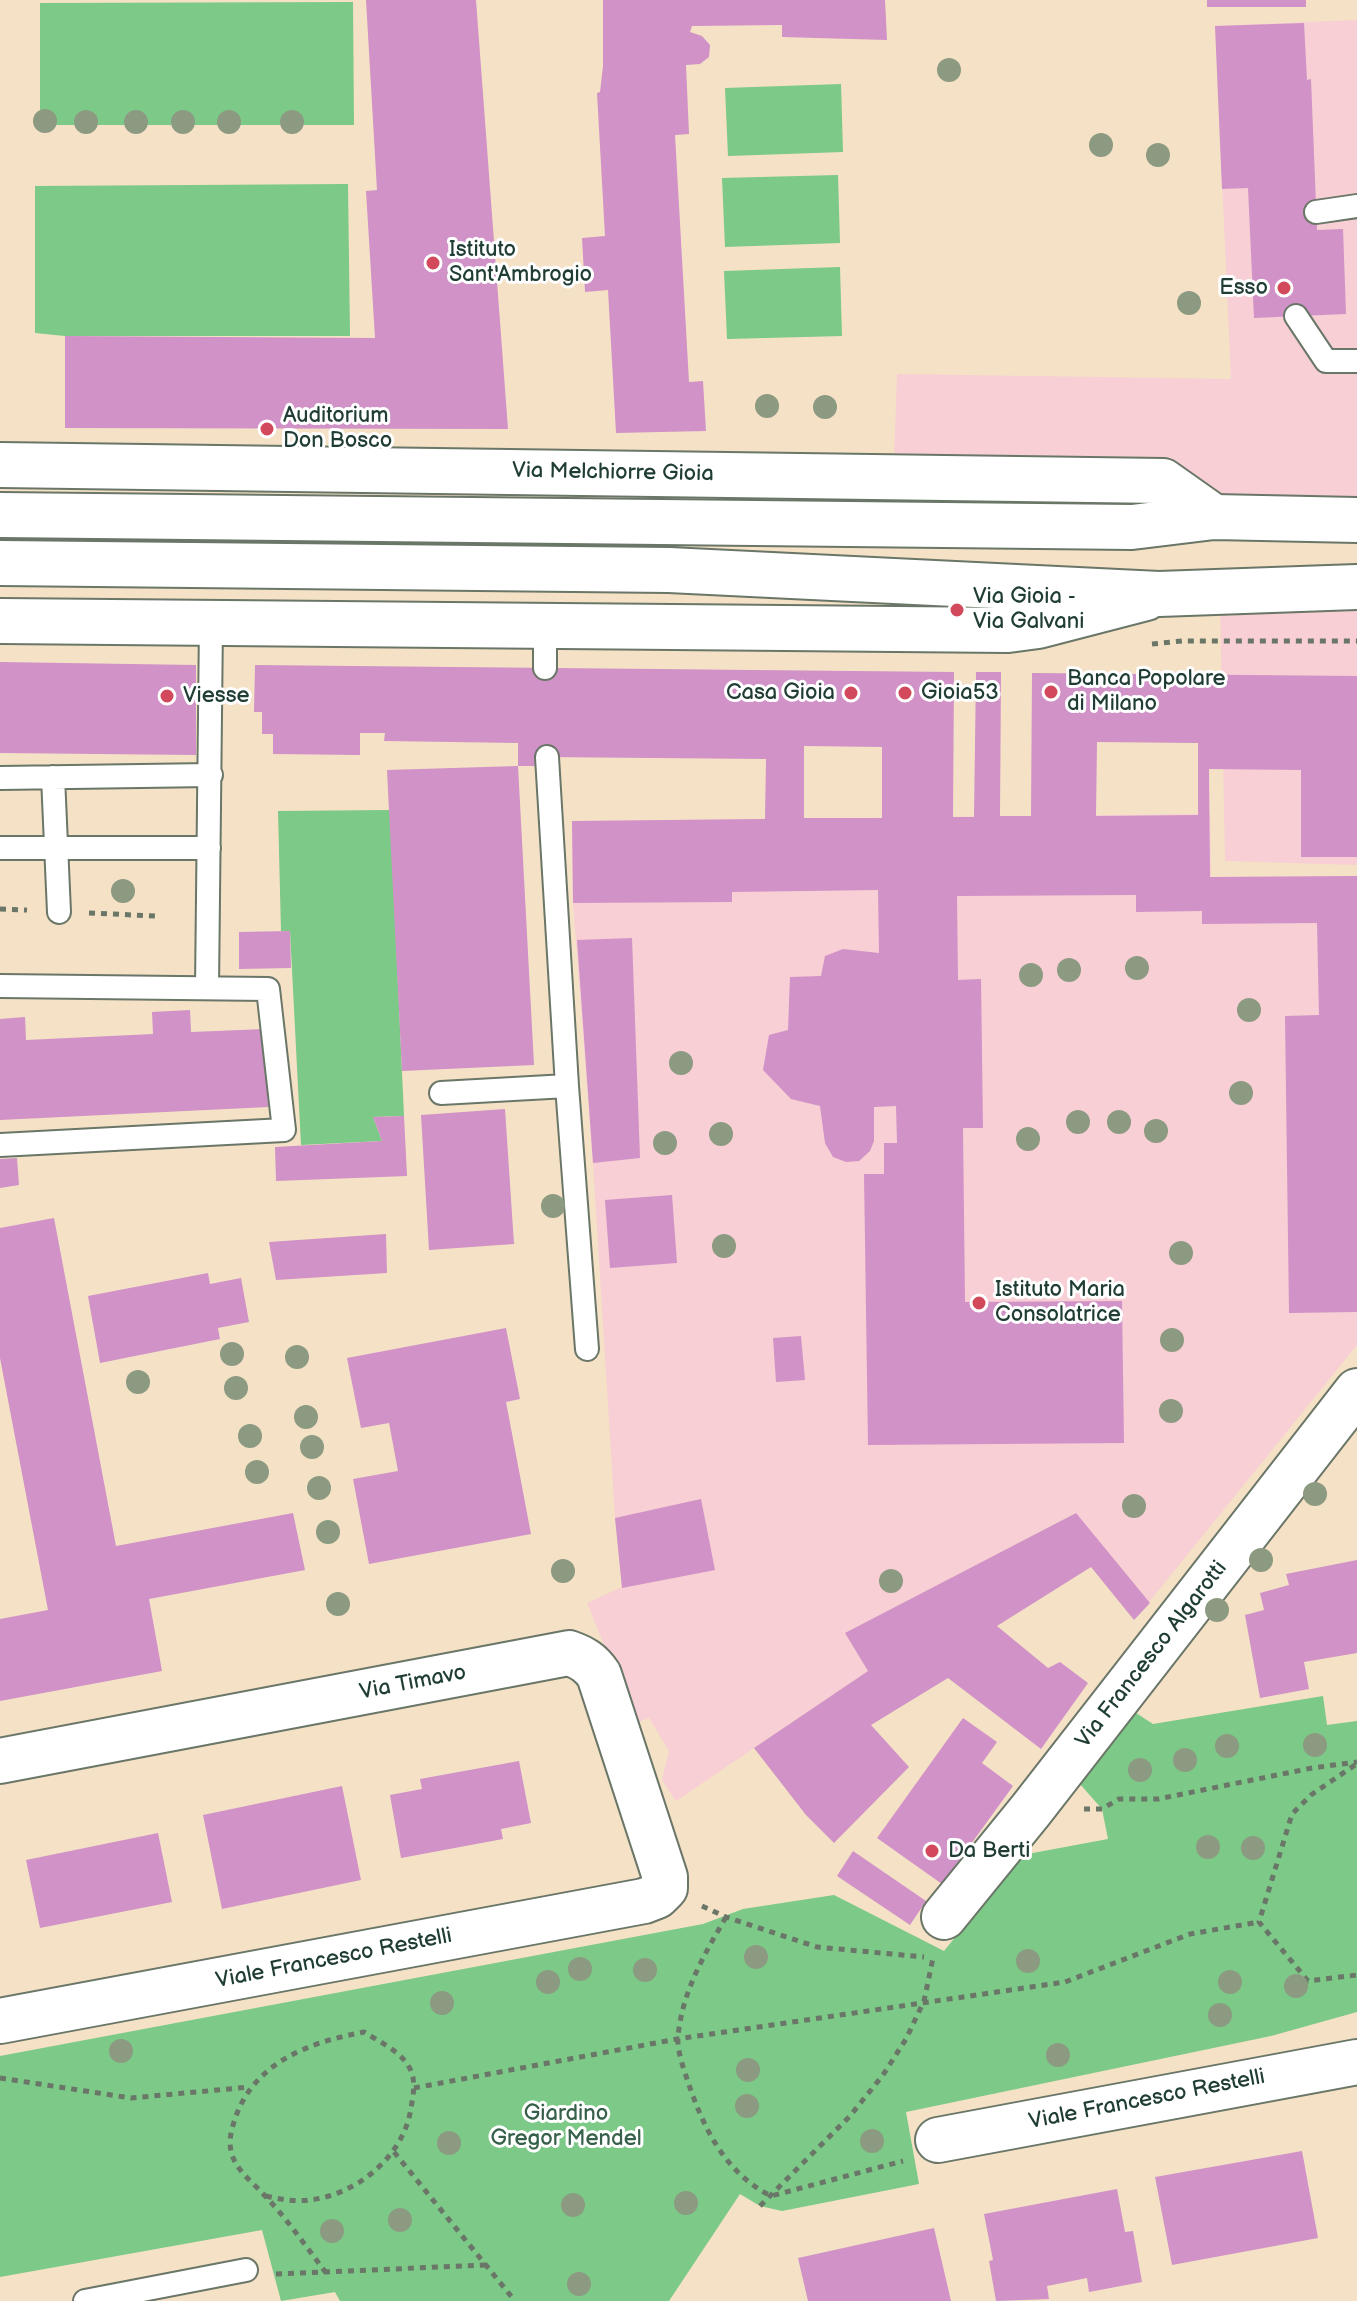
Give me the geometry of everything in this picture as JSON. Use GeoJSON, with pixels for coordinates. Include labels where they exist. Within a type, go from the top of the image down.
{"type":"FeatureCollection","features":[{"type":"Feature","properties":{"kind":"street","name":"Via Melchiorre Gioia"},"geometry":{"type":"LineString","coordinates":[[0,465],[1163,481],[1214,517]]}},
{"type":"Feature","properties":{"kind":"street"},"geometry":{"type":"LineString","coordinates":[[0,515],[1132,527],[1214,517],[1357,520]]}},
{"type":"Feature","properties":{"kind":"street"},"geometry":{"type":"LineString","coordinates":[[0,563],[669,570],[1159,594],[1357,587]]}},
{"type":"Feature","properties":{"kind":"street"},"geometry":{"type":"LineString","coordinates":[[0,621],[211,623],[545,647],[1008,630],[1038,626],[1159,594]]}},
{"type":"Feature","properties":{"kind":"street","name":"Via Francesco Algarotti"},"geometry":{"type":"LineString","coordinates":[[944,1917],[1357,1391]]}},
{"type":"Feature","properties":{"kind":"street","name":"Via Timavo"},"geometry":{"type":"LineString","coordinates":[[0,1761],[569,1653],[582,1657],[599,1675],[665,1877],[665,1888]]}},
{"type":"Feature","properties":{"kind":"street","name":"Viale Francesco Restelli"},"geometry":{"type":"LineString","coordinates":[[0,2021],[644,1901],[657,1896],[665,1888]]}},
{"type":"Feature","properties":{"kind":"street","name":"Viale Francesco Restelli"},"geometry":{"type":"LineString","coordinates":[[938,2140],[1357,2062]]}},
{"type":"Feature","properties":{"kind":"lane"},"geometry":{"type":"LineString","coordinates":[[1316,212],[1357,206]]}},
{"type":"Feature","properties":{"kind":"lane"},"geometry":{"type":"LineString","coordinates":[[1296,316],[1326,361],[1357,361]]}},
{"type":"Feature","properties":{"kind":"lane"},"geometry":{"type":"LineString","coordinates":[[207,988],[211,623]]}},
{"type":"Feature","properties":{"kind":"lane"},"geometry":{"type":"LineString","coordinates":[[547,757],[587,1349]]}},
{"type":"Feature","properties":{"kind":"lane"},"geometry":{"type":"LineString","coordinates":[[0,778],[211,775]]}},
{"type":"Feature","properties":{"kind":"lane"},"geometry":{"type":"LineString","coordinates":[[53,777],[59,912]]}},
{"type":"Feature","properties":{"kind":"lane"},"geometry":{"type":"LineString","coordinates":[[0,848],[209,848]]}},
{"type":"Feature","properties":{"kind":"lane"},"geometry":{"type":"LineString","coordinates":[[0,986],[268,989],[284,1130],[0,1145]]}},
{"type":"Feature","properties":{"kind":"lane"},"geometry":{"type":"LineString","coordinates":[[441,1093],[567,1086]]}},
{"type":"Feature","properties":{"kind":"lane"},"geometry":{"type":"LineString","coordinates":[[85,2301],[246,2270]]}},
{"type":"Feature","properties":{"kind":"path"},"geometry":{"type":"LineString","coordinates":[[1152,644],[1182,641],[1357,641]]}},
{"type":"Feature","properties":{"kind":"path"},"geometry":{"type":"LineString","coordinates":[[1031,1810],[1102,1809],[1119,1799],[1158,1799],[1312,1768],[1357,1763]]}},
{"type":"Feature","properties":{"kind":"path"},"geometry":{"type":"LineString","coordinates":[[1259,1922],[1292,1814],[1311,1795],[1357,1763]]}},
{"type":"Feature","properties":{"kind":"path"},"geometry":{"type":"LineString","coordinates":[[760,2206],[771,2196],[850,2116],[883,2075],[906,2039],[924,2001],[934,1958],[817,1947],[726,1917],[693,1974],[677,2039],[700,2116],[737,2173],[753,2187],[771,2196],[914,2158],[938,2140]]}},
{"type":"Feature","properties":{"kind":"path"},"geometry":{"type":"LineString","coordinates":[[1259,1922],[1308,1981],[1357,1975]]}},
{"type":"Feature","properties":{"kind":"path"},"geometry":{"type":"LineString","coordinates":[[414,2088],[677,2039],[1065,1982],[1190,1934],[1259,1922]]}},
{"type":"Feature","properties":{"kind":"path"},"geometry":{"type":"LineString","coordinates":[[266,2196],[308,2200],[333,2194],[366,2178],[394,2152],[408,2126],[414,2088],[411,2070],[394,2051],[364,2032],[329,2039],[295,2052],[266,2072],[251,2087],[240,2106],[230,2135],[232,2155],[248,2181],[266,2196],[327,2274]]}},
{"type":"Feature","properties":{"kind":"path"},"geometry":{"type":"LineString","coordinates":[[0,2078],[131,2098],[251,2087]]}},
{"type":"Feature","properties":{"kind":"path"},"geometry":{"type":"LineString","coordinates":[[394,2152],[515,2301]]}},
{"type":"Feature","properties":{"kind":"path"},"geometry":{"type":"LineString","coordinates":[[246,2270],[272,2274],[327,2274],[487,2265]]}},
{"type":"Feature","properties":{"kind":"shaded area"},"geometry":{"type":"Polygon","coordinates":[[[1357,20],[1357,513],[892,519],[897,374],[1231,379],[1215,26],[1357,20]]]}},
{"type":"Feature","properties":{"kind":"shaded area"},"geometry":{"type":"Polygon","coordinates":[[[1357,592],[1357,865],[1225,861],[1220,598],[1357,592]]]}},
{"type":"Feature","properties":{"kind":"shaded area","name":"Istituto Maria Consolatrice"},"geometry":{"type":"Polygon","coordinates":[[[1210,814],[1211,877],[1357,876],[1357,1345],[1149,1602],[1075,1513],[846,1633],[868,1671],[676,1801],[662,1780],[669,1751],[649,1718],[636,1723],[587,1603],[622,1587],[573,903],[572,821],[1210,814]]]}},
{"type":"Feature","properties":{"kind":"green space"},"geometry":{"type":"Polygon","coordinates":[[[353,2],[354,125],[40,125],[40,3],[353,2]]]}},
{"type":"Feature","properties":{"kind":"green space"},"geometry":{"type":"Polygon","coordinates":[[[841,84],[843,152],[728,156],[725,88],[841,84]]]}},
{"type":"Feature","properties":{"kind":"green space"},"geometry":{"type":"Polygon","coordinates":[[[838,175],[840,243],[725,247],[722,178],[838,175]]]}},
{"type":"Feature","properties":{"kind":"green space"},"geometry":{"type":"Polygon","coordinates":[[[348,184],[350,336],[65,336],[35,333],[35,186],[348,184]]]}},
{"type":"Feature","properties":{"kind":"green space"},"geometry":{"type":"Polygon","coordinates":[[[840,267],[842,336],[727,339],[724,271],[840,267]]]}},
{"type":"Feature","properties":{"kind":"green space"},"geometry":{"type":"Polygon","coordinates":[[[390,810],[404,1116],[373,1117],[382,1141],[301,1145],[290,931],[281,931],[278,811],[390,810]]]}},
{"type":"Feature","properties":{"kind":"green space","name":"Giardino Gregor Mendel"},"geometry":{"type":"Polygon","coordinates":[[[1323,1696],[1327,1725],[1357,1721],[1357,2012],[1271,2036],[906,2112],[919,2184],[782,2211],[760,2206],[740,2194],[669,2301],[340,2301],[335,2292],[281,2301],[262,2230],[0,2277],[0,2056],[703,1924],[743,1909],[834,1895],[944,1951],[1022,1855],[1108,1839],[1102,1809],[1079,1783],[1133,1711],[1153,1724],[1323,1696]]]}},
{"type":"Feature","properties":{"kind":"building","name":"Istituto Sant'Ambrogio"},"geometry":{"type":"Polygon","coordinates":[[[366,0],[476,0],[508,429],[65,428],[65,336],[375,338],[366,191],[377,190],[366,0]]]}},
{"type":"Feature","properties":{"kind":"building"},"geometry":{"type":"Polygon","coordinates":[[[603,0],[885,0],[887,40],[782,37],[782,25],[692,26],[690,32],[702,36],[710,45],[709,57],[700,64],[686,65],[689,134],[675,135],[689,382],[703,381],[706,431],[616,433],[608,290],[585,292],[582,238],[605,236],[597,93],[600,92],[603,66],[603,0]]]}},
{"type":"Feature","properties":{"kind":"building"},"geometry":{"type":"Polygon","coordinates":[[[1207,0],[1306,0],[1306,7],[1207,7],[1207,0]]]}},
{"type":"Feature","properties":{"kind":"building"},"geometry":{"type":"Polygon","coordinates":[[[1304,23],[1307,80],[1311,79],[1317,230],[1343,229],[1346,314],[1254,318],[1248,188],[1222,189],[1215,26],[1304,23]]]}},
{"type":"Feature","properties":{"kind":"building"},"geometry":{"type":"Polygon","coordinates":[[[0,662],[196,665],[196,755],[0,753],[0,662]]]}},
{"type":"Feature","properties":{"kind":"building"},"geometry":{"type":"Polygon","coordinates":[[[255,665],[954,672],[953,817],[974,817],[976,672],[1001,672],[1000,816],[1031,816],[1032,673],[1357,676],[1357,857],[1301,857],[1301,770],[1209,769],[1210,877],[1357,876],[1357,1312],[1289,1313],[1285,1016],[1319,1015],[1317,923],[1202,924],[1202,911],[1136,912],[1136,895],[957,896],[958,980],[981,979],[983,1128],[963,1128],[965,1302],[1122,1301],[1124,1443],[868,1445],[864,1174],[884,1174],[884,1143],[897,1143],[896,1106],[874,1107],[874,1141],[870,1151],[859,1161],[846,1162],[833,1157],[825,1143],[820,1106],[791,1099],[763,1070],[769,1035],[788,1030],[790,977],[821,976],[825,956],[843,949],[879,953],[878,890],[732,892],[732,902],[573,903],[572,821],[765,819],[766,759],[541,757],[541,766],[518,766],[518,743],[384,741],[385,733],[360,733],[360,755],[273,754],[273,734],[262,734],[262,712],[254,712],[255,665]],[[1097,742],[1096,816],[1198,815],[1198,743],[1097,742]],[[804,746],[804,818],[882,818],[882,747],[804,746]]]}},
{"type":"Feature","properties":{"kind":"building"},"geometry":{"type":"Polygon","coordinates":[[[518,766],[534,1065],[402,1071],[387,770],[518,766]]]}},
{"type":"Feature","properties":{"kind":"building"},"geometry":{"type":"Polygon","coordinates":[[[290,931],[291,968],[239,969],[239,932],[290,931]]]}},
{"type":"Feature","properties":{"kind":"building"},"geometry":{"type":"Polygon","coordinates":[[[632,938],[640,1158],[593,1163],[577,940],[632,938]]]}},
{"type":"Feature","properties":{"kind":"building"},"geometry":{"type":"Polygon","coordinates":[[[190,1010],[191,1032],[265,1029],[268,1107],[0,1120],[0,1019],[25,1017],[26,1040],[153,1034],[152,1012],[190,1010]]]}},
{"type":"Feature","properties":{"kind":"building"},"geometry":{"type":"Polygon","coordinates":[[[505,1109],[514,1244],[429,1250],[421,1115],[505,1109]]]}},
{"type":"Feature","properties":{"kind":"building"},"geometry":{"type":"Polygon","coordinates":[[[404,1116],[407,1176],[276,1181],[275,1147],[382,1141],[373,1117],[404,1116]]]}},
{"type":"Feature","properties":{"kind":"building"},"geometry":{"type":"Polygon","coordinates":[[[17,1158],[19,1185],[0,1188],[0,1159],[17,1158]]]}},
{"type":"Feature","properties":{"kind":"building"},"geometry":{"type":"Polygon","coordinates":[[[672,1195],[677,1263],[610,1268],[605,1200],[672,1195]]]}},
{"type":"Feature","properties":{"kind":"building"},"geometry":{"type":"Polygon","coordinates":[[[54,1218],[116,1546],[293,1513],[305,1570],[149,1599],[162,1671],[0,1701],[0,1619],[48,1610],[0,1358],[0,1228],[54,1218]]]}},
{"type":"Feature","properties":{"kind":"building"},"geometry":{"type":"Polygon","coordinates":[[[386,1234],[387,1273],[276,1280],[269,1242],[386,1234]]]}},
{"type":"Feature","properties":{"kind":"building"},"geometry":{"type":"Polygon","coordinates":[[[208,1273],[210,1284],[241,1278],[249,1322],[218,1328],[220,1339],[100,1363],[88,1296],[208,1273]]]}},
{"type":"Feature","properties":{"kind":"building"},"geometry":{"type":"Polygon","coordinates":[[[506,1328],[520,1399],[506,1402],[531,1534],[369,1564],[353,1479],[398,1471],[389,1423],[361,1428],[347,1358],[506,1328]]]}},
{"type":"Feature","properties":{"kind":"building"},"geometry":{"type":"Polygon","coordinates":[[[801,1336],[805,1380],[776,1382],[773,1338],[801,1336]]]}},
{"type":"Feature","properties":{"kind":"building"},"geometry":{"type":"Polygon","coordinates":[[[701,1499],[715,1570],[622,1588],[615,1518],[701,1499]]]}},
{"type":"Feature","properties":{"kind":"building"},"geometry":{"type":"Polygon","coordinates":[[[1076,1513],[1150,1603],[1134,1620],[1091,1567],[997,1626],[1048,1668],[1060,1662],[1088,1683],[1041,1749],[948,1678],[871,1725],[909,1767],[834,1843],[806,1815],[754,1748],[868,1671],[845,1633],[1076,1513]]]}},
{"type":"Feature","properties":{"kind":"building"},"geometry":{"type":"Polygon","coordinates":[[[1357,1560],[1357,1653],[1304,1662],[1309,1689],[1260,1698],[1245,1615],[1264,1610],[1260,1593],[1289,1585],[1286,1574],[1357,1560]]]}},
{"type":"Feature","properties":{"kind":"building"},"geometry":{"type":"Polygon","coordinates":[[[963,1718],[997,1742],[982,1763],[1013,1786],[942,1884],[877,1838],[963,1718]]]}},
{"type":"Feature","properties":{"kind":"building"},"geometry":{"type":"Polygon","coordinates":[[[519,1761],[531,1823],[501,1829],[503,1839],[401,1858],[390,1795],[422,1789],[420,1779],[519,1761]]]}},
{"type":"Feature","properties":{"kind":"building"},"geometry":{"type":"Polygon","coordinates":[[[342,1786],[361,1880],[222,1909],[203,1815],[342,1786]]]}},
{"type":"Feature","properties":{"kind":"building"},"geometry":{"type":"Polygon","coordinates":[[[158,1833],[172,1902],[40,1928],[26,1860],[158,1833]]]}},
{"type":"Feature","properties":{"kind":"building"},"geometry":{"type":"Polygon","coordinates":[[[853,1851],[926,1901],[910,1925],[837,1876],[853,1851]]]}},
{"type":"Feature","properties":{"kind":"building"},"geometry":{"type":"Polygon","coordinates":[[[1302,2151],[1318,2238],[1172,2265],[1155,2177],[1302,2151]]]}},
{"type":"Feature","properties":{"kind":"building"},"geometry":{"type":"Polygon","coordinates":[[[1117,2189],[1125,2232],[1133,2231],[1142,2282],[1089,2292],[1087,2278],[1047,2286],[1049,2299],[996,2301],[989,2261],[993,2260],[984,2214],[1117,2189]]]}},
{"type":"Feature","properties":{"kind":"building"},"geometry":{"type":"Polygon","coordinates":[[[934,2228],[951,2301],[808,2301],[798,2258],[934,2228]]]}},
{"type":"Feature","properties":{"kind":"place","name":"Istituto Sant'Ambrogio"},"geometry":{"type":"Point","coordinates":[433,263]}},
{"type":"Feature","properties":{"kind":"place","name":"Esso"},"geometry":{"type":"Point","coordinates":[1284,288]}},
{"type":"Feature","properties":{"kind":"place","name":"Auditorium Don Bosco"},"geometry":{"type":"Point","coordinates":[267,429]}},
{"type":"Feature","properties":{"kind":"place","name":"Via Gioia - Via Galvani"},"geometry":{"type":"Point","coordinates":[957,610]}},
{"type":"Feature","properties":{"kind":"place","name":"Banca Popolare di Milano"},"geometry":{"type":"Point","coordinates":[1051,692]}},
{"type":"Feature","properties":{"kind":"place","name":"Casa Gioia"},"geometry":{"type":"Point","coordinates":[851,693]}},
{"type":"Feature","properties":{"kind":"place","name":"Gioia53"},"geometry":{"type":"Point","coordinates":[905,693]}},
{"type":"Feature","properties":{"kind":"place","name":"Viesse"},"geometry":{"type":"Point","coordinates":[167,696]}},
{"type":"Feature","properties":{"kind":"place","name":"Istituto Maria Consolatrice"},"geometry":{"type":"Point","coordinates":[979,1303]}},
{"type":"Feature","properties":{"kind":"place","name":"Da Berti"},"geometry":{"type":"Point","coordinates":[932,1851]}}]}
